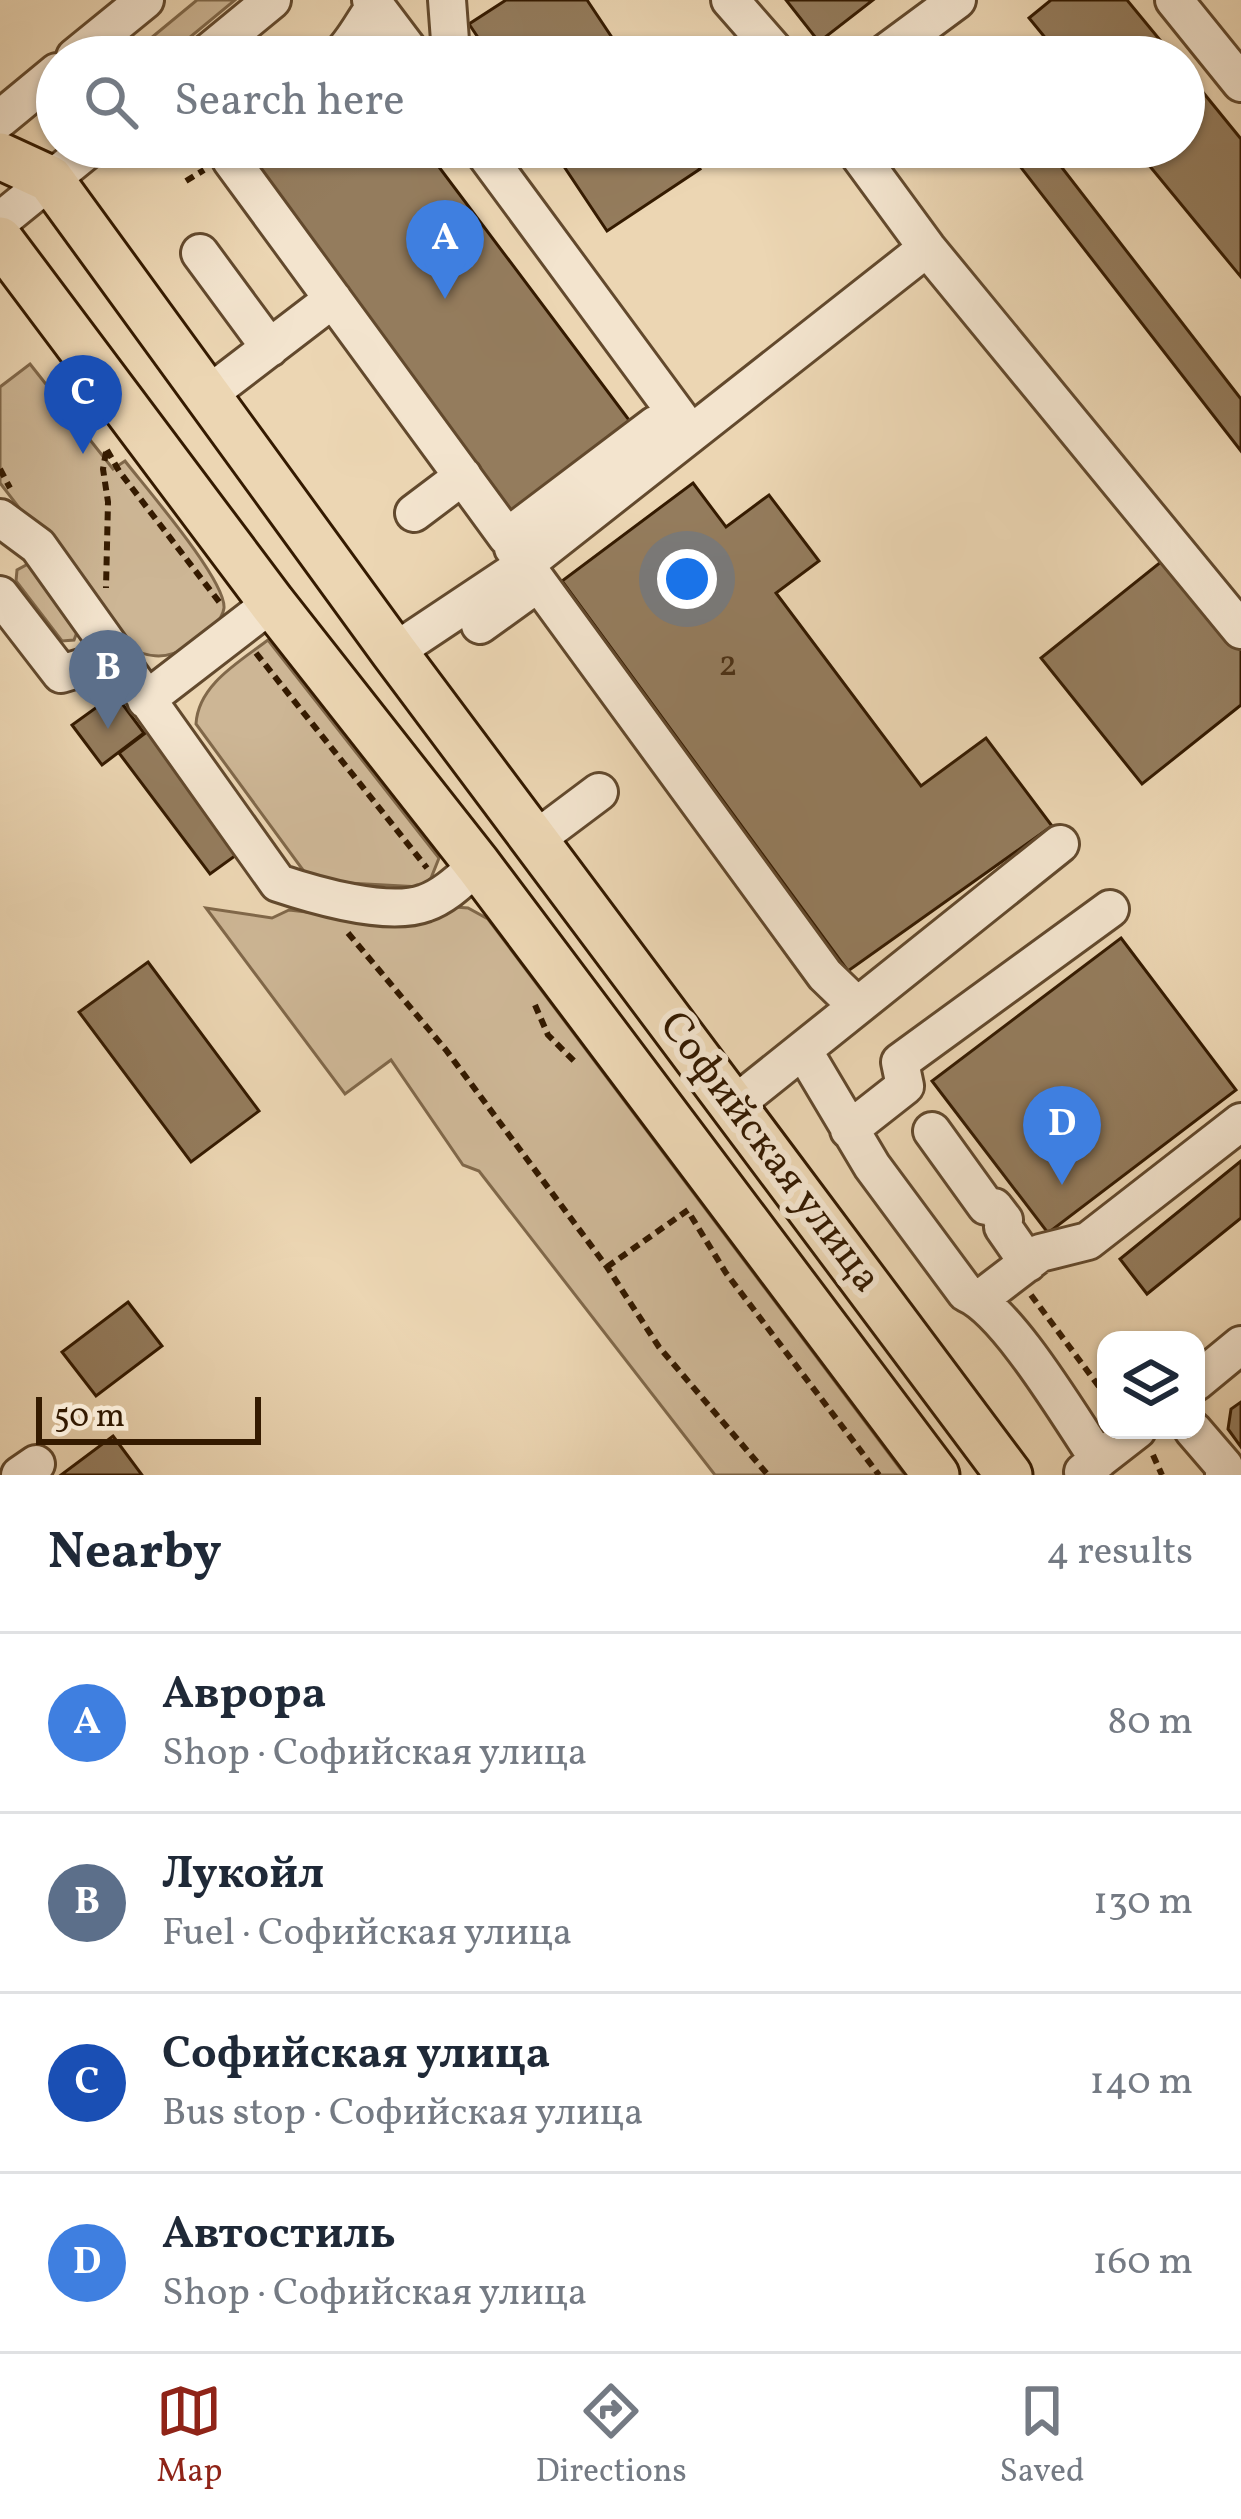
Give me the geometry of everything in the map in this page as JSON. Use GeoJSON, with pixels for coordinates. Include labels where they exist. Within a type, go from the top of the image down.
{"type":"FeatureCollection","features":[{"type":"Feature","properties":{"kind":"main road","name":"Софийская улица"},"geometry":{"type":"LineString","coordinates":[[0,155],[50,179],[394,652],[1009,1475]]}},
{"type":"Feature","properties":{"kind":"main road","name":"Софийская улица"},"geometry":{"type":"LineString","coordinates":[[0,240],[259,621],[936,1475]]}},
{"type":"Feature","properties":{"kind":"street"},"geometry":{"type":"LineString","coordinates":[[228,36],[272,0]]}},
{"type":"Feature","properties":{"kind":"street"},"geometry":{"type":"LineString","coordinates":[[447,0],[450,36]]}},
{"type":"Feature","properties":{"kind":"street"},"geometry":{"type":"LineString","coordinates":[[730,0],[762,36]]}},
{"type":"Feature","properties":{"kind":"street"},"geometry":{"type":"LineString","coordinates":[[908,36],[957,0]]}},
{"type":"Feature","properties":{"kind":"street"},"geometry":{"type":"LineString","coordinates":[[1174,0],[1203,36]]}},
{"type":"Feature","properties":{"kind":"street"},"geometry":{"type":"LineString","coordinates":[[100,36],[143,1]]}},
{"type":"Feature","properties":{"kind":"street"},"geometry":{"type":"LineString","coordinates":[[356,36],[374,2],[399,36]]}},
{"type":"Feature","properties":{"kind":"street"},"geometry":{"type":"LineString","coordinates":[[1205,38],[1241,83]]}},
{"type":"Feature","properties":{"kind":"street"},"geometry":{"type":"LineString","coordinates":[[0,119],[36,89]]}},
{"type":"Feature","properties":{"kind":"street"},"geometry":{"type":"LineString","coordinates":[[0,220],[64,168]]}},
{"type":"Feature","properties":{"kind":"street"},"geometry":{"type":"LineString","coordinates":[[237,168],[825,975],[856,1005]]}},
{"type":"Feature","properties":{"kind":"street"},"geometry":{"type":"LineString","coordinates":[[494,168],[673,429]]}},
{"type":"Feature","properties":{"kind":"street"},"geometry":{"type":"LineString","coordinates":[[868,168],[927,248],[1241,630]]}},
{"type":"Feature","properties":{"kind":"street"},"geometry":{"type":"LineString","coordinates":[[394,652],[522,562],[673,429],[927,248]]}},
{"type":"Feature","properties":{"kind":"street"},"geometry":{"type":"LineString","coordinates":[[200,253],[269,348]]}},
{"type":"Feature","properties":{"kind":"street"},"geometry":{"type":"LineString","coordinates":[[209,394],[333,299]]}},
{"type":"Feature","properties":{"kind":"street"},"geometry":{"type":"LineString","coordinates":[[414,513],[463,476]]}},
{"type":"Feature","properties":{"kind":"street"},"geometry":{"type":"LineString","coordinates":[[10,509],[278,883],[321,898],[399,907],[423,905],[462,879]]}},
{"type":"Feature","properties":{"kind":"street"},"geometry":{"type":"LineString","coordinates":[[480,625],[522,562]]}},
{"type":"Feature","properties":{"kind":"street"},"geometry":{"type":"LineString","coordinates":[[0,595],[61,674],[110,646]]}},
{"type":"Feature","properties":{"kind":"street"},"geometry":{"type":"LineString","coordinates":[[146,700],[259,621]]}},
{"type":"Feature","properties":{"kind":"street"},"geometry":{"type":"LineString","coordinates":[[535,840],[599,792]]}},
{"type":"Feature","properties":{"kind":"street"},"geometry":{"type":"LineString","coordinates":[[734,1106],[1060,844]]}},
{"type":"Feature","properties":{"kind":"street"},"geometry":{"type":"LineString","coordinates":[[849,1130],[905,1086],[900,1062],[1110,909]]}},
{"type":"Feature","properties":{"kind":"street"},"geometry":{"type":"LineString","coordinates":[[803,1050],[849,1130],[966,1293],[980,1299],[1013,1337],[1089,1467],[1125,1439]]}},
{"type":"Feature","properties":{"kind":"street"},"geometry":{"type":"LineString","coordinates":[[980,1299],[1040,1253],[1088,1241],[1241,1122]]}},
{"type":"Feature","properties":{"kind":"street"},"geometry":{"type":"LineString","coordinates":[[932,1131],[986,1205],[1004,1220],[1003,1227],[1028,1263]]}},
{"type":"Feature","properties":{"kind":"street"},"geometry":{"type":"LineString","coordinates":[[1205,1375],[1241,1345]]}},
{"type":"Feature","properties":{"kind":"street"},"geometry":{"type":"LineString","coordinates":[[1205,1439],[1224,1466],[1224,1475]]}},
{"type":"Feature","properties":{"kind":"path"},"geometry":{"type":"LineString","coordinates":[[110,646],[108,502],[103,470],[107,449],[226,612]]}},
{"type":"Feature","properties":{"kind":"path"},"geometry":{"type":"LineString","coordinates":[[0,469],[10,509]]}},
{"type":"Feature","properties":{"kind":"path"},"geometry":{"type":"LineString","coordinates":[[259,621],[462,879]]}},
{"type":"Feature","properties":{"kind":"path"},"geometry":{"type":"LineString","coordinates":[[321,898],[417,1014],[607,1268],[659,1347],[768,1475]]}},
{"type":"Feature","properties":{"kind":"path"},"geometry":{"type":"LineString","coordinates":[[527,992],[548,1035],[586,1075]]}},
{"type":"Feature","properties":{"kind":"path"},"geometry":{"type":"LineString","coordinates":[[607,1268],[688,1210],[726,1273],[879,1475]]}},
{"type":"Feature","properties":{"kind":"shaded area"},"geometry":{"type":"Polygon","coordinates":[[[197,0],[235,0],[191,36],[153,36],[197,0]]]}},
{"type":"Feature","properties":{"kind":"shaded area"},"geometry":{"type":"Polygon","coordinates":[[[30,364],[113,469],[125,461],[212,577],[221,595],[222,614],[209,630],[178,651],[155,656],[125,645],[0,483],[0,387],[30,364]]]}},
{"type":"Feature","properties":{"kind":"shaded area"},"geometry":{"type":"Polygon","coordinates":[[[30,563],[79,627],[74,640],[62,641],[16,581],[17,570],[30,563]]]}},
{"type":"Feature","properties":{"kind":"shaded area"},"geometry":{"type":"Polygon","coordinates":[[[268,640],[439,858],[431,878],[421,887],[311,881],[196,724],[212,686],[268,640]]]}},
{"type":"Feature","properties":{"kind":"shaded area"},"geometry":{"type":"Polygon","coordinates":[[[455,907],[488,919],[905,1475],[715,1475],[479,1171],[463,1165],[391,1060],[345,1094],[206,908],[272,918],[289,910],[394,922],[455,907]]]}},
{"type":"Feature","properties":{"kind":"building"},"geometry":{"type":"Polygon","coordinates":[[[506,0],[587,0],[611,36],[477,36],[469,24],[506,0]]]}},
{"type":"Feature","properties":{"kind":"building"},"geometry":{"type":"Polygon","coordinates":[[[786,0],[873,0],[827,36],[814,36],[786,0]]]}},
{"type":"Feature","properties":{"kind":"building"},"geometry":{"type":"Polygon","coordinates":[[[1051,0],[1127,0],[1157,36],[1044,36],[1029,18],[1051,0]]]}},
{"type":"Feature","properties":{"kind":"building"},"geometry":{"type":"Polygon","coordinates":[[[1205,95],[1241,139],[1241,277],[1151,168],[1205,168],[1205,95]]]}},
{"type":"Feature","properties":{"kind":"building"},"geometry":{"type":"Polygon","coordinates":[[[440,168],[635,428],[516,517],[255,170],[440,168]]]}},
{"type":"Feature","properties":{"kind":"building"},"geometry":{"type":"Polygon","coordinates":[[[565,168],[700,169],[607,231],[565,168]]]}},
{"type":"Feature","properties":{"kind":"building"},"geometry":{"type":"Polygon","coordinates":[[[1021,168],[1062,168],[1241,399],[1241,451],[1021,168]]]}},
{"type":"Feature","properties":{"kind":"building"},"geometry":{"type":"Polygon","coordinates":[[[693,483],[726,527],[769,495],[819,561],[776,593],[921,786],[986,738],[1052,826],[848,971],[562,581],[693,483]]]}},
{"type":"Feature","properties":{"kind":"building"},"geometry":{"type":"Polygon","coordinates":[[[1167,557],[1241,650],[1241,705],[1142,784],[1041,658],[1167,557]]]}},
{"type":"Feature","properties":{"kind":"building"},"geometry":{"type":"Polygon","coordinates":[[[115,694],[144,733],[102,765],[72,725],[115,694]]]}},
{"type":"Feature","properties":{"kind":"building"},"geometry":{"type":"Polygon","coordinates":[[[148,731],[239,853],[210,874],[119,753],[148,731]]]}},
{"type":"Feature","properties":{"kind":"building"},"geometry":{"type":"Polygon","coordinates":[[[1121,938],[1236,1090],[1048,1233],[932,1081],[1121,938]]]}},
{"type":"Feature","properties":{"kind":"building"},"geometry":{"type":"Polygon","coordinates":[[[148,962],[259,1111],[191,1162],[79,1012],[148,962]]]}},
{"type":"Feature","properties":{"kind":"building"},"geometry":{"type":"Polygon","coordinates":[[[1241,1161],[1241,1218],[1147,1294],[1120,1259],[1241,1161]]]}},
{"type":"Feature","properties":{"kind":"building"},"geometry":{"type":"Polygon","coordinates":[[[128,1302],[162,1346],[96,1396],[62,1352],[128,1302]]]}},
{"type":"Feature","properties":{"kind":"building"},"geometry":{"type":"Polygon","coordinates":[[[1241,1402],[1241,1447],[1228,1429],[1231,1409],[1241,1402]]]}},
{"type":"Feature","properties":{"kind":"building"},"geometry":{"type":"Polygon","coordinates":[[[113,1436],[142,1475],[61,1475],[113,1436]]]}},
{"type":"Feature","properties":{"kind":"place","name":"Аврора"},"geometry":{"type":"Point","coordinates":[445,299]}},
{"type":"Feature","properties":{"kind":"place","name":"Софийская улица"},"geometry":{"type":"Point","coordinates":[83,454]}},
{"type":"Feature","properties":{"kind":"place","name":"Лукойл"},"geometry":{"type":"Point","coordinates":[108,729]}},
{"type":"Feature","properties":{"kind":"place","name":"Автостиль"},"geometry":{"type":"Point","coordinates":[1062,1185]}}]}
